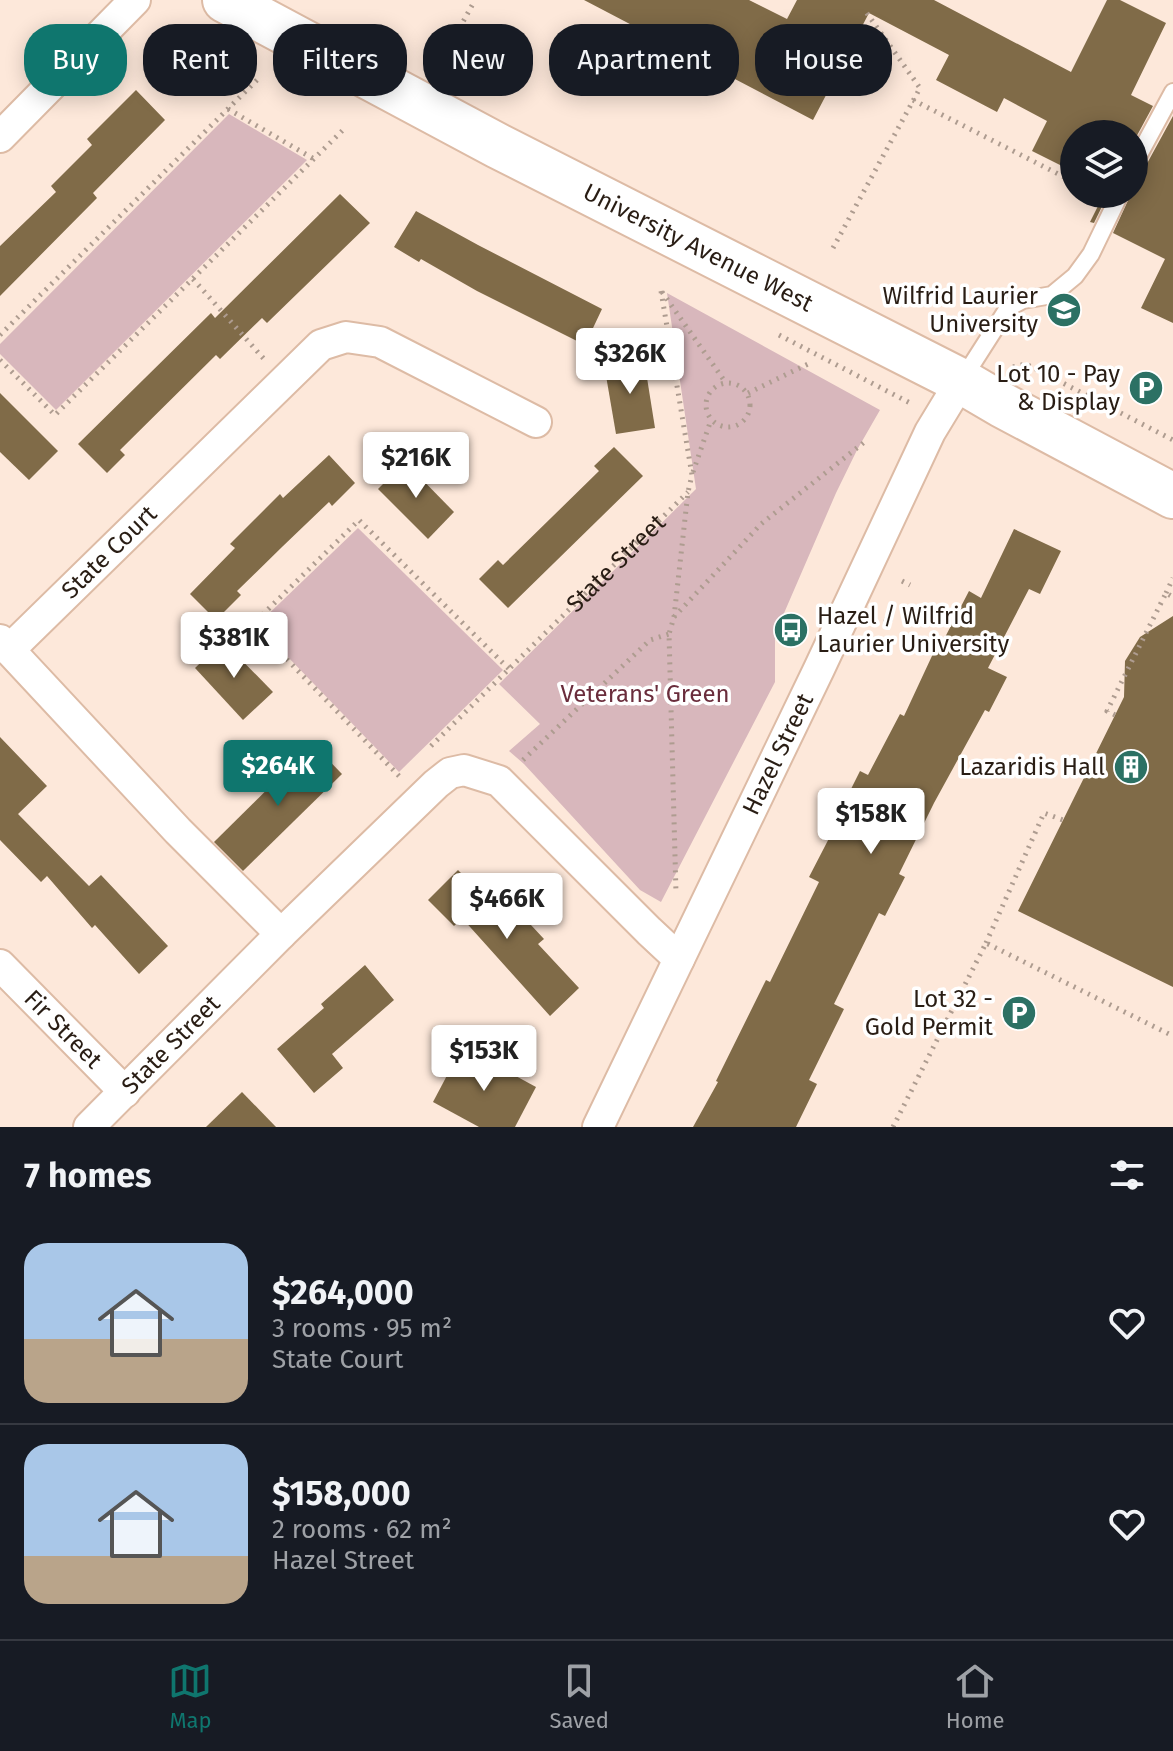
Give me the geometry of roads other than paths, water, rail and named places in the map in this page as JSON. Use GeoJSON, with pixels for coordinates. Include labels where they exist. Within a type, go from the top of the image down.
{"type":"FeatureCollection","features":[{"type":"Feature","properties":{"kind":"main road","name":"University Avenue West"},"geometry":{"type":"LineString","coordinates":[[225,0],[498,146],[961,381],[1173,496]]}},
{"type":"Feature","properties":{"kind":"street"},"geometry":{"type":"LineString","coordinates":[[0,137],[135,0]]}},
{"type":"Feature","properties":{"kind":"street","name":"State Court"},"geometry":{"type":"LineString","coordinates":[[281,934],[178,831],[4,645],[321,345],[346,337],[380,342],[536,422]]}},
{"type":"Feature","properties":{"kind":"street","name":"Hazel Street"},"geometry":{"type":"LineString","coordinates":[[598,1127],[930,432],[961,381]]}},
{"type":"Feature","properties":{"kind":"street","name":"State Street"},"geometry":{"type":"LineString","coordinates":[[89,1127],[281,934],[450,773],[464,770],[499,781],[679,959]]}},
{"type":"Feature","properties":{"kind":"street","name":"Fir Street"},"geometry":{"type":"LineString","coordinates":[[0,965],[125,1092]]}},
{"type":"Feature","properties":{"kind":"lane"},"geometry":{"type":"LineString","coordinates":[[1148,138],[1173,92]]}},
{"type":"Feature","properties":{"kind":"lane"},"geometry":{"type":"LineString","coordinates":[[961,381],[1008,308],[1023,300],[1052,295],[1075,276],[1091,254],[1113,208]]}},
{"type":"Feature","properties":{"kind":"place","name":"Wilfrid Laurier University"},"geometry":{"type":"Point","coordinates":[1064,310]}},
{"type":"Feature","properties":{"kind":"place","name":"Lot 10 - Pay & Display"},"geometry":{"type":"Point","coordinates":[1146,388]}},
{"type":"Feature","properties":{"kind":"place","name":"Hazel / Wilfrid Laurier University"},"geometry":{"type":"Point","coordinates":[791,630]}},
{"type":"Feature","properties":{"kind":"place","name":"Lazaridis Hall"},"geometry":{"type":"Point","coordinates":[1131,767]}},
{"type":"Feature","properties":{"kind":"place","name":"Lot 32 - Gold Permit"},"geometry":{"type":"Point","coordinates":[1019,1013]}},
{"type":"Feature","properties":{"kind":"park label","name":"Veterans' Green"},"geometry":{"type":"Point","coordinates":[645,694]}}]}
